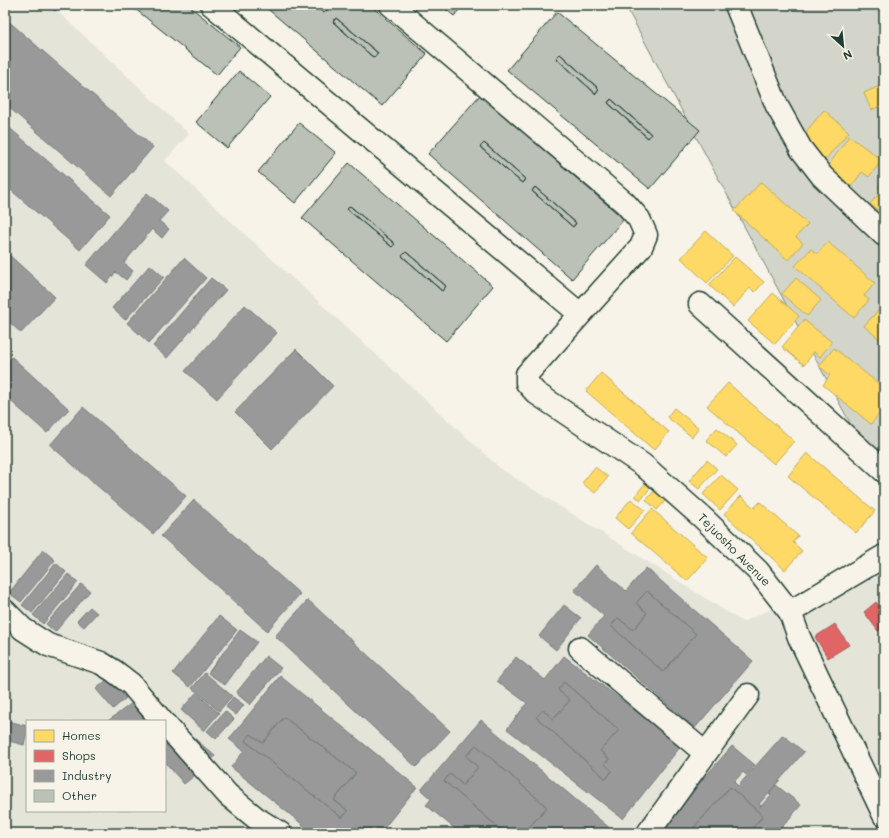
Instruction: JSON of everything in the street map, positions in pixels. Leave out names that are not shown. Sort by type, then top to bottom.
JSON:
[{"type":"street","points":[[212,5],[580,314]]},
{"type":"street","name":"Tejuosho Avenue","points":[[391,5],[624,203],[639,219],[646,235],[641,247],[527,374],[527,383],[536,392],[643,465],[704,519],[758,571],[790,612],[799,637],[884,815]]},
{"type":"street","points":[[736,5],[778,106],[801,148],[822,176],[884,235]]},
{"type":"street","points":[[700,304],[884,471]]},
{"type":"street","points":[[790,612],[884,556]]},
{"type":"street","points":[[5,611],[23,629],[48,645],[102,663],[114,671],[131,684],[161,720]]},
{"type":"street","points":[[580,648],[705,753]]},
{"type":"street","points":[[648,833],[748,695]]},
{"type":"street","points":[[166,725],[228,795],[256,818],[280,833]]},
{"type":"shaded area","points":[[5,5],[51,5],[189,134],[165,161],[501,469],[743,622],[884,556],[884,833],[5,833]]},
{"type":"shaded area","points":[[625,5],[884,5],[884,486]]},
{"type":"building: Homes","points":[[884,84],[884,105],[871,110],[864,93]]},
{"type":"building: Homes","points":[[824,110],[849,132],[823,162],[798,141]]},
{"type":"building: Homes","points":[[849,136],[882,160],[869,177],[862,172],[851,187],[826,169]]},
{"type":"building: Homes","points":[[884,180],[884,215],[870,204],[882,190],[878,187]]},
{"type":"building: Homes","points":[[761,182],[808,224],[796,237],[803,243],[788,260],[734,211]]},
{"type":"building: Homes","points":[[706,231],[733,256],[707,283],[681,258]]},
{"type":"building: Homes","points":[[828,242],[875,283],[864,296],[869,300],[854,318],[795,266],[811,249],[817,254]]},
{"type":"building: Homes","points":[[735,257],[764,282],[755,292],[750,288],[733,307],[709,285]]},
{"type":"building: Homes","points":[[796,278],[821,300],[807,316],[782,294]]},
{"type":"building: Homes","points":[[773,293],[799,316],[775,344],[748,321]]},
{"type":"building: Homes","points":[[884,304],[884,343],[864,326]]},
{"type":"building: Homes","points":[[804,320],[832,342],[820,357],[814,352],[804,365],[782,347]]},
{"type":"building: Homes","points":[[834,348],[884,388],[884,419],[879,414],[871,424],[823,385],[830,375],[819,366]]},
{"type":"building: Homes","points":[[601,373],[669,432],[654,450],[586,391]]},
{"type":"building: Homes","points":[[728,383],[794,441],[774,464],[707,406]]},
{"type":"building: Homes","points":[[674,408],[699,428],[692,437],[667,417]]},
{"type":"building: Homes","points":[[717,428],[737,445],[726,457],[706,440]]},
{"type":"building: Homes","points":[[807,453],[875,511],[856,533],[788,476]]},
{"type":"building: Homes","points":[[707,460],[717,469],[699,489],[689,481]]},
{"type":"building: Homes","points":[[595,467],[608,477],[595,493],[582,483]]},
{"type":"building: Homes","points":[[721,475],[738,490],[720,510],[703,494]]},
{"type":"building: Homes","points":[[647,481],[652,485],[641,500],[635,496]]},
{"type":"building: Homes","points":[[657,488],[668,498],[657,510],[646,500]]},
{"type":"building: Homes","points":[[741,496],[754,508],[760,502],[798,536],[793,542],[802,551],[785,570],[724,514]]},
{"type":"building: Homes","points":[[631,499],[645,510],[628,529],[615,518]]},
{"type":"building: Homes","points":[[652,509],[708,558],[687,581],[631,533]]},
{"type":"building: Shops","points":[[876,602],[884,613],[884,627],[878,631],[864,612]]},
{"type":"building: Shops","points":[[835,624],[849,645],[828,658],[815,637]]},
{"type":"building: Industry","points":[[47,5],[60,5],[55,11]]},
{"type":"building: Industry","points":[[6,19],[153,147],[111,196],[5,104]]},
{"type":"building: Industry","points":[[5,124],[110,215],[80,250],[5,185]]},
{"type":"building: Industry","points":[[147,193],[168,211],[159,221],[169,229],[162,238],[152,229],[124,263],[133,271],[126,280],[116,272],[107,283],[86,265]]},
{"type":"building: Industry","points":[[5,251],[55,297],[21,333],[5,318]]},
{"type":"building: Industry","points":[[184,258],[206,278],[149,343],[127,323]]},
{"type":"building: Industry","points":[[150,265],[164,277],[125,320],[112,308]]},
{"type":"building: Industry","points":[[211,278],[226,290],[167,358],[153,346]]},
{"type":"building: Industry","points":[[245,305],[277,333],[217,399],[185,371]]},
{"type":"building: Industry","points":[[296,349],[333,386],[272,449],[235,412]]},
{"type":"building: Industry","points":[[12,357],[69,409],[47,433],[5,396],[5,365]]},
{"type":"building: Industry","points":[[83,407],[186,496],[153,534],[50,445]]},
{"type":"building: Industry","points":[[194,500],[300,594],[267,631],[161,536]]},
{"type":"building: Industry","points":[[43,550],[55,560],[21,602],[9,593]]},
{"type":"building: Industry","points":[[56,563],[66,572],[32,613],[22,605]]},
{"type":"building: Industry","points":[[596,565],[626,591],[646,568],[753,661],[695,728],[588,635],[604,616],[574,590]],"holes":[[[647,591],[696,634],[663,672],[611,626],[618,618],[633,630],[647,613],[636,603]]]},
{"type":"building: Industry","points":[[68,574],[78,582],[43,624],[33,615]]},
{"type":"building: Industry","points":[[81,584],[90,591],[55,632],[46,624]]},
{"type":"building: Industry","points":[[647,591],[696,634],[663,672],[611,626],[618,618],[633,630],[647,613],[636,603]]},
{"type":"building: Industry","points":[[308,600],[450,731],[416,767],[275,636]]},
{"type":"building: Industry","points":[[564,605],[581,618],[556,650],[539,636]]},
{"type":"building: Industry","points":[[90,607],[97,613],[84,627],[77,621]]},
{"type":"building: Industry","points":[[219,616],[237,630],[190,687],[173,673]]},
{"type":"building: Industry","points":[[240,630],[257,642],[225,685],[208,673]]},
{"type":"building: Industry","points":[[266,656],[281,668],[250,705],[236,693]]},
{"type":"building: Industry","points":[[564,656],[681,746],[623,819],[507,729],[527,703],[497,681],[516,657],[545,680]],"holes":[[[564,682],[619,730],[600,751],[609,759],[605,764],[612,771],[606,779],[536,717],[543,710],[553,719],[570,700],[558,690]]]},
{"type":"building: Industry","points":[[205,673],[232,696],[219,711],[192,688]]},
{"type":"building: Industry","points":[[280,676],[417,787],[380,833],[313,833],[231,767],[244,751],[229,739]],"holes":[[[284,717],[356,773],[334,800],[348,811],[342,818],[245,741],[251,734],[263,743]]]},
{"type":"building: Industry","points":[[109,678],[126,698],[113,709],[96,689]]},
{"type":"building: Industry","points":[[564,682],[619,730],[600,751],[609,759],[605,764],[612,771],[606,779],[536,717],[543,710],[553,719],[570,700],[558,690]]},
{"type":"building: Industry","points":[[196,693],[219,713],[204,731],[181,710]]},
{"type":"building: Industry","points":[[233,697],[244,705],[236,715],[226,707]]},
{"type":"building: Industry","points":[[132,703],[145,720],[109,720]]},
{"type":"building: Industry","points":[[225,711],[234,719],[216,739],[207,731]]},
{"type":"building: Industry","points":[[284,717],[356,773],[334,800],[348,811],[342,818],[245,741],[251,734],[263,743]]},
{"type":"building: Industry","points":[[5,720],[26,726],[24,745],[5,740]]},
{"type":"building: Industry","points":[[481,720],[612,830],[609,833],[524,833],[547,807],[476,745],[466,756],[478,767],[463,785],[450,774],[444,781],[505,833],[460,833],[426,805],[431,799],[421,790]]},
{"type":"building: Industry","points":[[783,735],[804,752],[759,804],[761,806],[771,795],[769,793],[776,785],[801,805],[777,833],[748,833],[763,816],[730,787],[689,833],[656,833],[732,746],[755,765],[746,775],[743,772],[734,782],[738,786]]},
{"type":"building: Industry","points":[[193,737],[215,756],[210,762],[188,742]]},
{"type":"building: Industry","points":[[166,738],[198,773],[184,784],[166,763]]},
{"type":"building: Industry","points":[[476,745],[547,807],[524,833],[505,833],[444,781],[450,774],[463,785],[478,767],[466,756]]},
{"type":"building: Industry","points":[[730,787],[763,816],[748,833],[689,833]]},
{"type":"building: Other","points":[[136,5],[188,5],[240,47],[217,75],[134,8]]},
{"type":"building: Other","points":[[263,5],[314,5],[324,13],[328,9],[322,5],[370,5],[427,54],[382,106]],"holes":[[[336,18],[378,53],[374,58],[333,22]]]},
{"type":"building: Other","points":[[314,5],[322,5],[328,9],[324,13]]},
{"type":"building: Other","points":[[441,5],[463,5],[454,16]]},
{"type":"building: Other","points":[[557,12],[700,130],[650,189],[507,70]],"holes":[[[560,54],[599,89],[596,94],[556,58]],[[611,99],[651,134],[648,138],[608,103]]]},
{"type":"building: Other","points":[[336,18],[378,53],[374,58],[333,22]]},
{"type":"building: Other","points":[[560,54],[599,89],[596,94],[556,58]]},
{"type":"building: Other","points":[[239,71],[270,97],[227,148],[196,122]]},
{"type":"building: Other","points":[[480,95],[624,219],[572,279],[428,154]],"holes":[[[484,143],[525,179],[522,183],[480,147]],[[535,187],[576,223],[573,227],[532,191]]]},
{"type":"building: Other","points":[[611,99],[651,134],[648,138],[608,103]]},
{"type":"building: Other","points":[[299,123],[336,153],[295,203],[258,172]]},
{"type":"building: Other","points":[[484,143],[525,179],[522,183],[480,147]]},
{"type":"building: Other","points":[[349,163],[493,286],[446,341],[302,218]],"holes":[[[350,206],[395,244],[392,247],[347,209]],[[406,252],[446,286],[442,291],[402,256]]]},
{"type":"building: Other","points":[[535,187],[576,223],[573,227],[532,191]]},
{"type":"building: Other","points":[[350,206],[395,244],[392,247],[347,209]]},
{"type":"building: Other","points":[[406,252],[446,286],[442,291],[402,256]]}]
